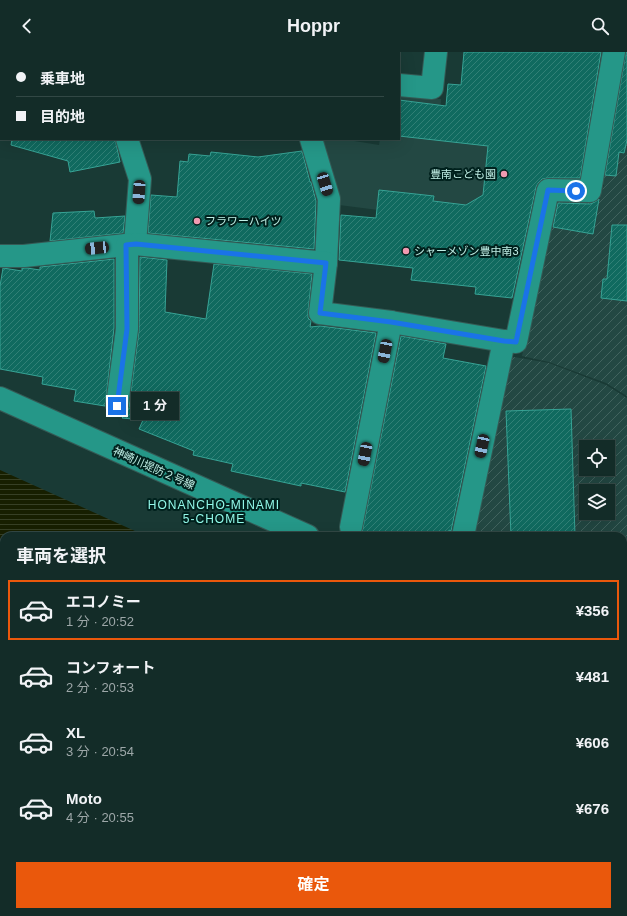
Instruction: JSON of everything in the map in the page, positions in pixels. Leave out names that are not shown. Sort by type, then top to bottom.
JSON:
[{"type":"street","points":[[400,85],[432,88],[436,52]]},
{"type":"street","points":[[311,140],[329,199],[326,263],[320,313],[391,322],[516,342],[548,190],[590,191],[614,52]]},
{"type":"street","points":[[117,406],[127,329],[131,244],[140,178],[127,140]]},
{"type":"street","points":[[0,256],[24,256],[131,244],[326,263]]},
{"type":"street","points":[[351,527],[391,322]]},
{"type":"street","points":[[464,532],[504,341]]},
{"type":"street","name":"神崎川堤防２号線","points":[[0,398],[299,532]]},
{"type":"shaded area","points":[[621,52],[627,52],[627,396],[606,383],[549,362],[522,356],[552,207],[562,197],[599,200],[604,185],[596,180]]},
{"type":"shaded area","points":[[400,95],[441,99],[440,120],[542,131],[528,229],[339,205],[321,140],[348,140],[379,145],[380,140],[400,140]]},
{"type":"shaded area","points":[[508,356],[549,363],[606,385],[627,398],[627,532],[473,532]]},
{"type":"shaded area","points":[[0,470],[137,532],[0,532]]},
{"type":"building","points":[[464,52],[601,52],[580,178],[548,178],[542,179],[538,183],[512,298],[475,294],[476,287],[411,280],[413,268],[339,260],[341,215],[376,218],[379,190],[434,196],[433,201],[466,205],[483,195],[488,146],[400,136],[400,100],[446,106],[448,84],[461,85]]},
{"type":"building","points":[[626,52],[627,140],[624,153],[619,152],[616,176],[605,175]]},
{"type":"building","points":[[12,140],[115,140],[120,162],[70,172],[68,161],[11,145]]},
{"type":"building","points":[[302,151],[316,201],[314,249],[148,233],[151,195],[177,197],[180,161],[188,162],[189,154],[210,156],[211,152],[258,157]]},
{"type":"building","points":[[599,199],[593,234],[553,227],[558,203],[590,204]]},
{"type":"building","points":[[94,211],[95,218],[125,216],[123,233],[50,241],[53,213]]},
{"type":"building","points":[[612,225],[627,225],[627,301],[601,298],[603,279],[607,279]]},
{"type":"building","points":[[140,257],[167,260],[165,312],[206,319],[214,264],[312,274],[308,312],[308,318],[311,321],[310,327],[320,326],[376,333],[345,492],[301,483],[301,486],[231,471],[233,464],[193,455],[194,451],[139,429],[143,420],[122,418],[129,407],[139,331]]},
{"type":"building","points":[[114,259],[114,328],[105,406],[74,401],[76,390],[42,384],[43,377],[0,369],[0,286],[3,268],[22,271],[22,268],[40,270],[40,267]]},
{"type":"building","points":[[401,336],[446,344],[443,358],[486,366],[451,531],[362,532]]},
{"type":"building","points":[[571,409],[575,532],[511,532],[506,411]]},
{"type":"place","name":"豊南こども園","points":[[504,174]]},
{"type":"place","name":"フラワーハイツ","points":[[197,221]]},
{"type":"place","name":"シャーメゾン豊中南3","points":[[406,251]]},
{"type":"district","name":"HONANCHO-MINAMI 5-CHOME","points":[[214,512]]},
{"type":"route","points":[[117,406],[127,329],[126,245],[136,244],[326,263],[320,313],[391,322],[516,342],[548,190],[576,191]]}]
